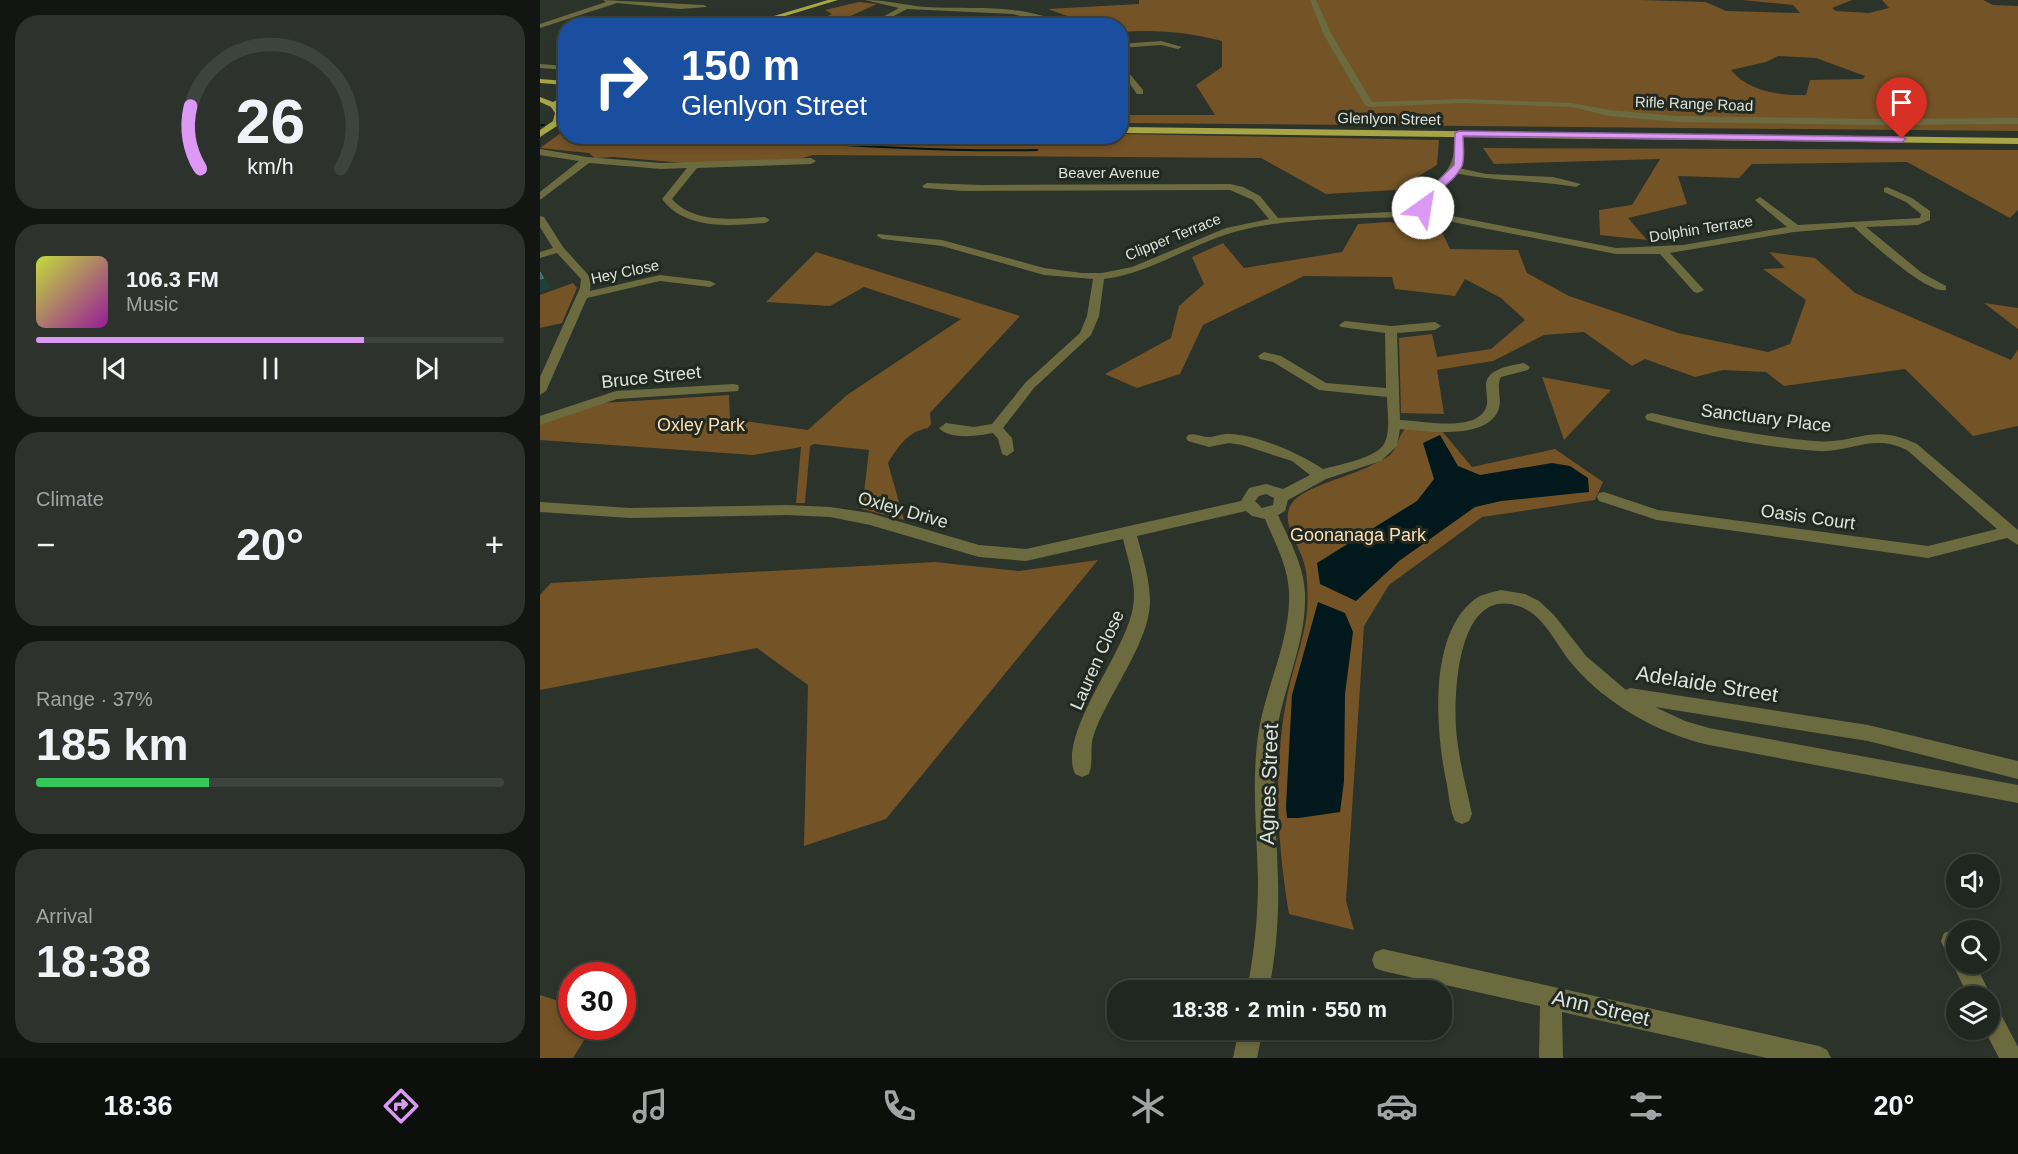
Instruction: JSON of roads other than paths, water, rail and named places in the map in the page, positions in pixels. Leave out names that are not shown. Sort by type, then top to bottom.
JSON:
[{"type":"main road","points":[[773,18],[838,1]]},
{"type":"main road","points":[[786,18],[838,1]]},
{"type":"main road","points":[[540,81],[558,82]]},
{"type":"main road","points":[[540,99],[558,111]]},
{"type":"main road","points":[[540,134],[557,122],[558,119]]},
{"type":"main road","name":"Glenlyon Street","points":[[1128,130],[2018,141]]},
{"type":"main road","points":[[540,142],[558,132]]},
{"type":"street","points":[[606,0],[704,7]]},
{"type":"street","points":[[564,18],[618,0]]},
{"type":"street","points":[[868,0],[905,7],[1010,10],[1043,18]]},
{"type":"street","name":"Rifle Range Road","points":[[1313,0],[1328,35],[1369,105],[1497,102],[1572,105],[1610,113],[1677,119],[1868,122],[2018,121]]},
{"type":"street","points":[[884,18],[905,7]]},
{"type":"street","points":[[540,26],[558,20]]},
{"type":"street","points":[[540,26],[555,29]]},
{"type":"street","points":[[1128,45],[1161,43],[1178,47]]},
{"type":"street","points":[[540,66],[558,68]]},
{"type":"street","points":[[1128,75],[1140,92]]},
{"type":"street","points":[[1432,215],[1415,218],[1409,210],[1419,208],[1425,197],[1455,170],[1458,165],[1459,133]]},
{"type":"street","points":[[540,152],[587,160],[661,166],[811,161]]},
{"type":"street","points":[[540,197],[587,160]]},
{"type":"street","points":[[693,166],[667,199],[675,209],[687,216],[744,222],[765,220]]},
{"type":"street","points":[[1455,170],[1486,177],[1554,180],[1576,184]]},
{"type":"street","name":"Beaver Avenue","points":[[927,186],[997,190],[1070,186],[1225,187],[1252,194],[1271,212],[1275,222]]},
{"type":"street","name":"Dolphin Terrace","points":[[1419,208],[1430,211],[1432,215],[1616,250],[1664,252],[1796,229],[1925,220],[1926,213],[1910,200],[1887,190]]},
{"type":"street","points":[[1760,200],[1796,229]]},
{"type":"street","name":"Clipper Terrace","points":[[882,236],[941,242],[1055,274],[1099,276],[1127,272],[1152,264],[1227,231],[1275,222],[1415,218]]},
{"type":"street","points":[[540,219],[559,249],[586,278],[582,296],[546,366],[540,392]]},
{"type":"street","points":[[1858,226],[1918,275],[1942,288]]},
{"type":"street","points":[[540,255],[559,249]]},
{"type":"street","points":[[1664,252],[1698,290]]},
{"type":"street","points":[[946,428],[974,432],[996,428],[1030,385],[1085,335],[1093,316],[1099,276]]},
{"type":"street","name":"Hey Close","points":[[582,296],[660,278],[710,284]]},
{"type":"street","points":[[1345,325],[1391,330],[1435,326]]},
{"type":"street","points":[[1276,505],[1273,490],[1260,489],[1250,496],[1249,505],[1257,512],[1276,505],[1321,475],[1366,462],[1384,453],[1393,439],[1395,424],[1391,330]]},
{"type":"street","points":[[1264,356],[1277,359],[1323,387],[1392,393]]},
{"type":"street","points":[[1395,424],[1456,427],[1475,424],[1487,417],[1493,408],[1493,376],[1505,368],[1524,367]]},
{"type":"street","name":"Bruce Street","points":[[540,421],[616,394],[733,388]]},
{"type":"street","name":"Sanctuary Place","points":[[1652,417],[1717,434],[1816,446],[1830,447],[1875,436],[1896,438],[1912,447],[2013,536]]},
{"type":"street","points":[[996,428],[1005,438],[1007,451]]},
{"type":"street","points":[[1193,438],[1209,442],[1237,439],[1297,458],[1321,475]]},
{"type":"street","name":"Oasis Court","points":[[1604,497],[1657,516],[1928,552],[2013,536]]},
{"type":"street","name":"Oxley Drive","points":[[542,509],[630,513],[787,510],[830,512],[870,519],[979,551],[1026,555],[1249,505]]},
{"type":"street","name":"Agnes Street","points":[[1260,980],[1265,958],[1268,882],[1264,816],[1268,725],[1294,627],[1298,603],[1294,571],[1276,505]]},
{"type":"street","name":"Lauren Close","points":[[1082,768],[1084,735],[1134,634],[1140,617],[1143,594],[1129,532]]},
{"type":"street","points":[[1462,814],[1447,731],[1446,690],[1448,671],[1458,637],[1472,609],[1479,603],[1489,598],[1512,597],[1534,606],[1593,674],[1618,693]]},
{"type":"street","name":"Adelaide Street","points":[[1618,693],[1868,733],[2018,770]]},
{"type":"street","name":"Adelaide Street","points":[[1618,693],[1659,717],[1698,734],[2018,794]]},
{"type":"street","name":"Ann Street","points":[[1383,960],[1820,1058]]},
{"type":"street","points":[[1551,997],[1551,1058]]},
{"type":"street","points":[[2000,1036],[2011,1058]]},
{"type":"street","points":[[1245,1058],[1249,1040]]},
{"type":"water","points":[[1440,435],[1458,466],[1480,475],[1552,463],[1570,466],[1588,478],[1589,492],[1501,501],[1475,507],[1399,561],[1356,601],[1320,584],[1317,563],[1417,501],[1434,479],[1423,443]]},
{"type":"water","points":[[1318,602],[1345,613],[1353,632],[1345,694],[1344,781],[1340,812],[1287,818],[1292,695]]},
{"type":"waterway","points":[[833,144],[959,150],[1037,150]]},
{"type":"park label","name":"Oxley Park","points":[[701,425]]},
{"type":"park label","name":"Goonanaga Park","points":[[1358,535]]}]
